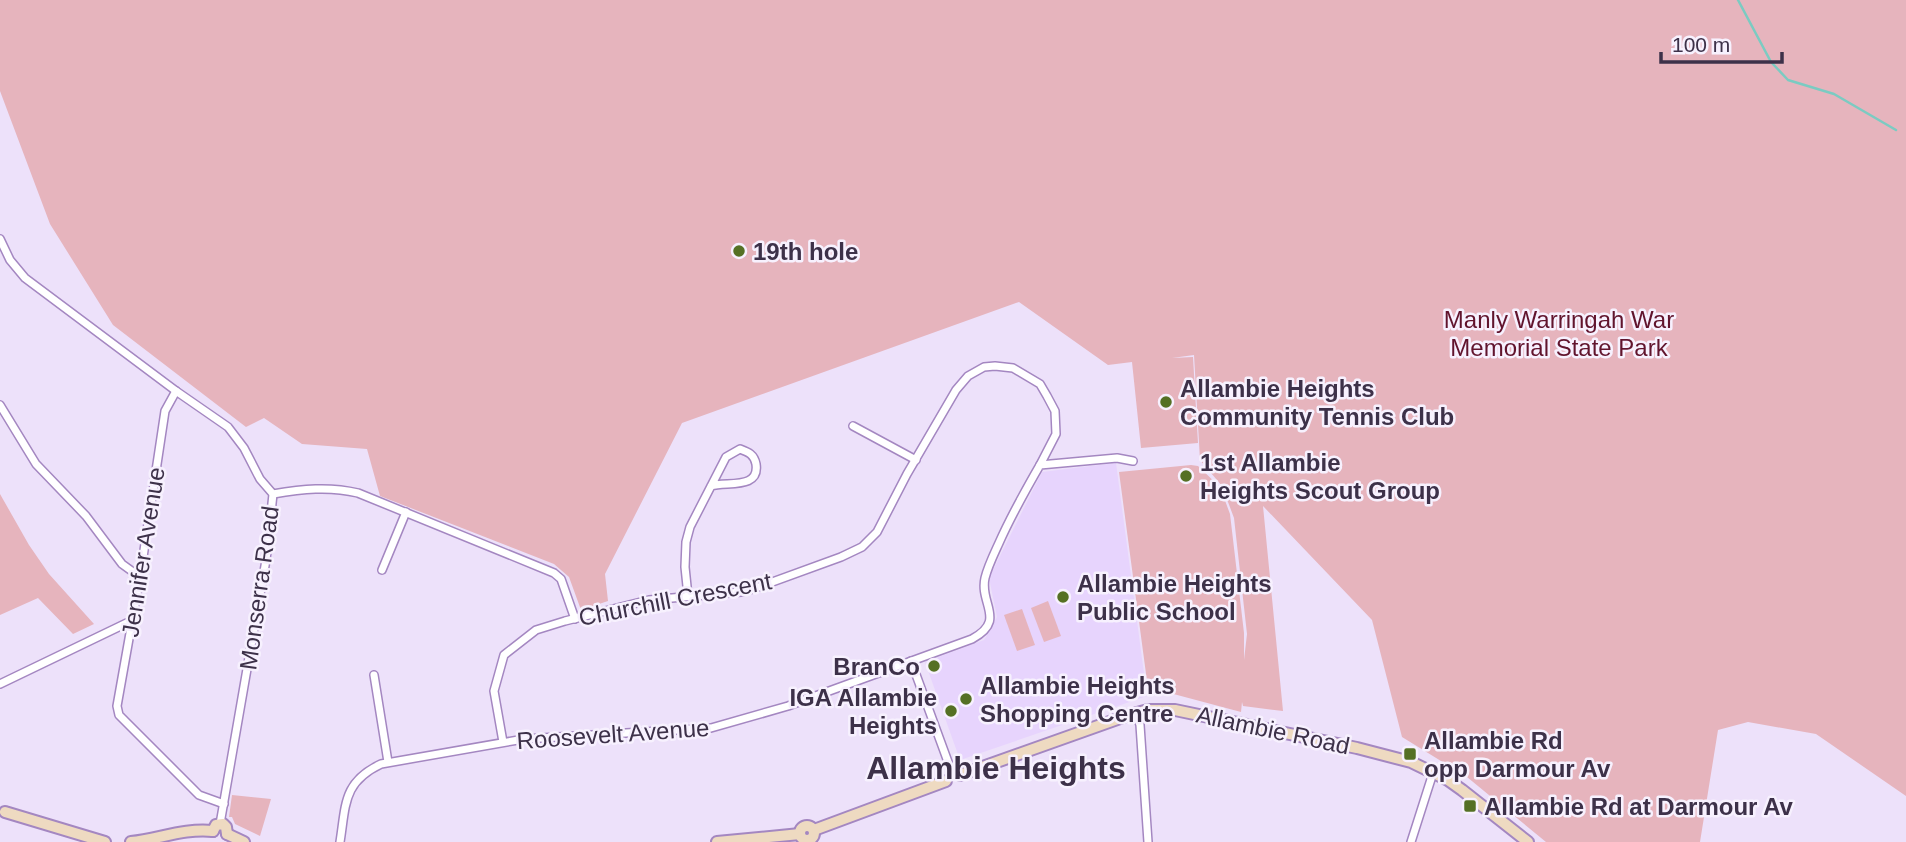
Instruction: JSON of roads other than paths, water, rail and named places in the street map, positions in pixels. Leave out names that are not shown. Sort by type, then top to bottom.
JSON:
[{"type":"main road","name":"Allambie Road","points":[[717,842],[809,837],[952,775],[1136,713],[1171,709],[1411,762],[1462,790],[1528,842]]},
{"type":"main road","points":[[2,811],[105,842]]},
{"type":"main road","points":[[131,842],[175,832],[226,827],[227,834],[244,842]]},
{"type":"street","name":"Monserra Road","points":[[0,239],[10,260],[25,278],[228,427],[244,448],[260,479],[273,494],[266,560],[224,804],[216,827]]},
{"type":"street","name":"Churchill Crescent","points":[[503,742],[494,691],[504,655],[536,630],[649,600],[753,589],[862,547],[877,532],[956,390],[968,376],[984,367],[1013,368],[1040,384],[1055,411],[1056,434],[1040,465]]},
{"type":"street","name":"Jennifer Avenue","points":[[176,391],[165,411],[117,706],[119,715],[199,795],[224,804]]},
{"type":"street","points":[[0,405],[36,464],[86,516],[122,564],[140,577]]},
{"type":"street","points":[[853,426],[916,460]]},
{"type":"street","points":[[688,596],[685,568],[690,527],[711,486],[726,457],[740,449],[750,453],[756,468],[747,482],[711,486]]},
{"type":"street","points":[[1040,465],[1117,458],[1133,461]]},
{"type":"street","name":"Roosevelt Avenue","points":[[340,842],[347,800],[352,787],[364,773],[388,762],[503,742],[712,728],[788,706],[985,632],[990,621],[989,603],[984,592],[988,567],[1040,465]]},
{"type":"street","points":[[273,494],[298,490],[342,490],[358,494],[554,573],[561,579],[575,619]]},
{"type":"street","points":[[382,569],[406,512]]},
{"type":"street","points":[[0,684],[133,620]]},
{"type":"street","points":[[911,661],[952,775]]},
{"type":"street","points":[[374,675],[388,762]]},
{"type":"street","points":[[1136,713],[1140,725],[1148,842]]},
{"type":"street","points":[[1411,842],[1433,773]]},
{"type":"waterway","points":[[1738,0],[1771,62],[1788,80],[1834,94],[1896,130]]},
{"type":"place","name":"19th hole","points":[[739,251]]},
{"type":"place","name":"Allambie Heights Community Tennis Club","points":[[1166,402]]},
{"type":"place","name":"1st Allambie Heights Scout Group","points":[[1186,476]]},
{"type":"place","name":"Allambie Heights Public School","points":[[1063,597]]},
{"type":"place","name":"BranCo","points":[[934,666]]},
{"type":"place","name":"Allambie Heights Shopping Centre","points":[[966,699]]},
{"type":"place","name":"IGA Allambie Heights","points":[[951,711]]},
{"type":"place","name":"Allambie Rd opp Darmour Av","points":[[1410,754]]},
{"type":"place","name":"Allambie Rd at Darmour Av","points":[[1470,806]]},
{"type":"district","name":"Allambie Heights","points":[[996,768]]},
{"type":"park label","name":"Manly Warringah War Memorial State Park","points":[[1559,333]]}]
